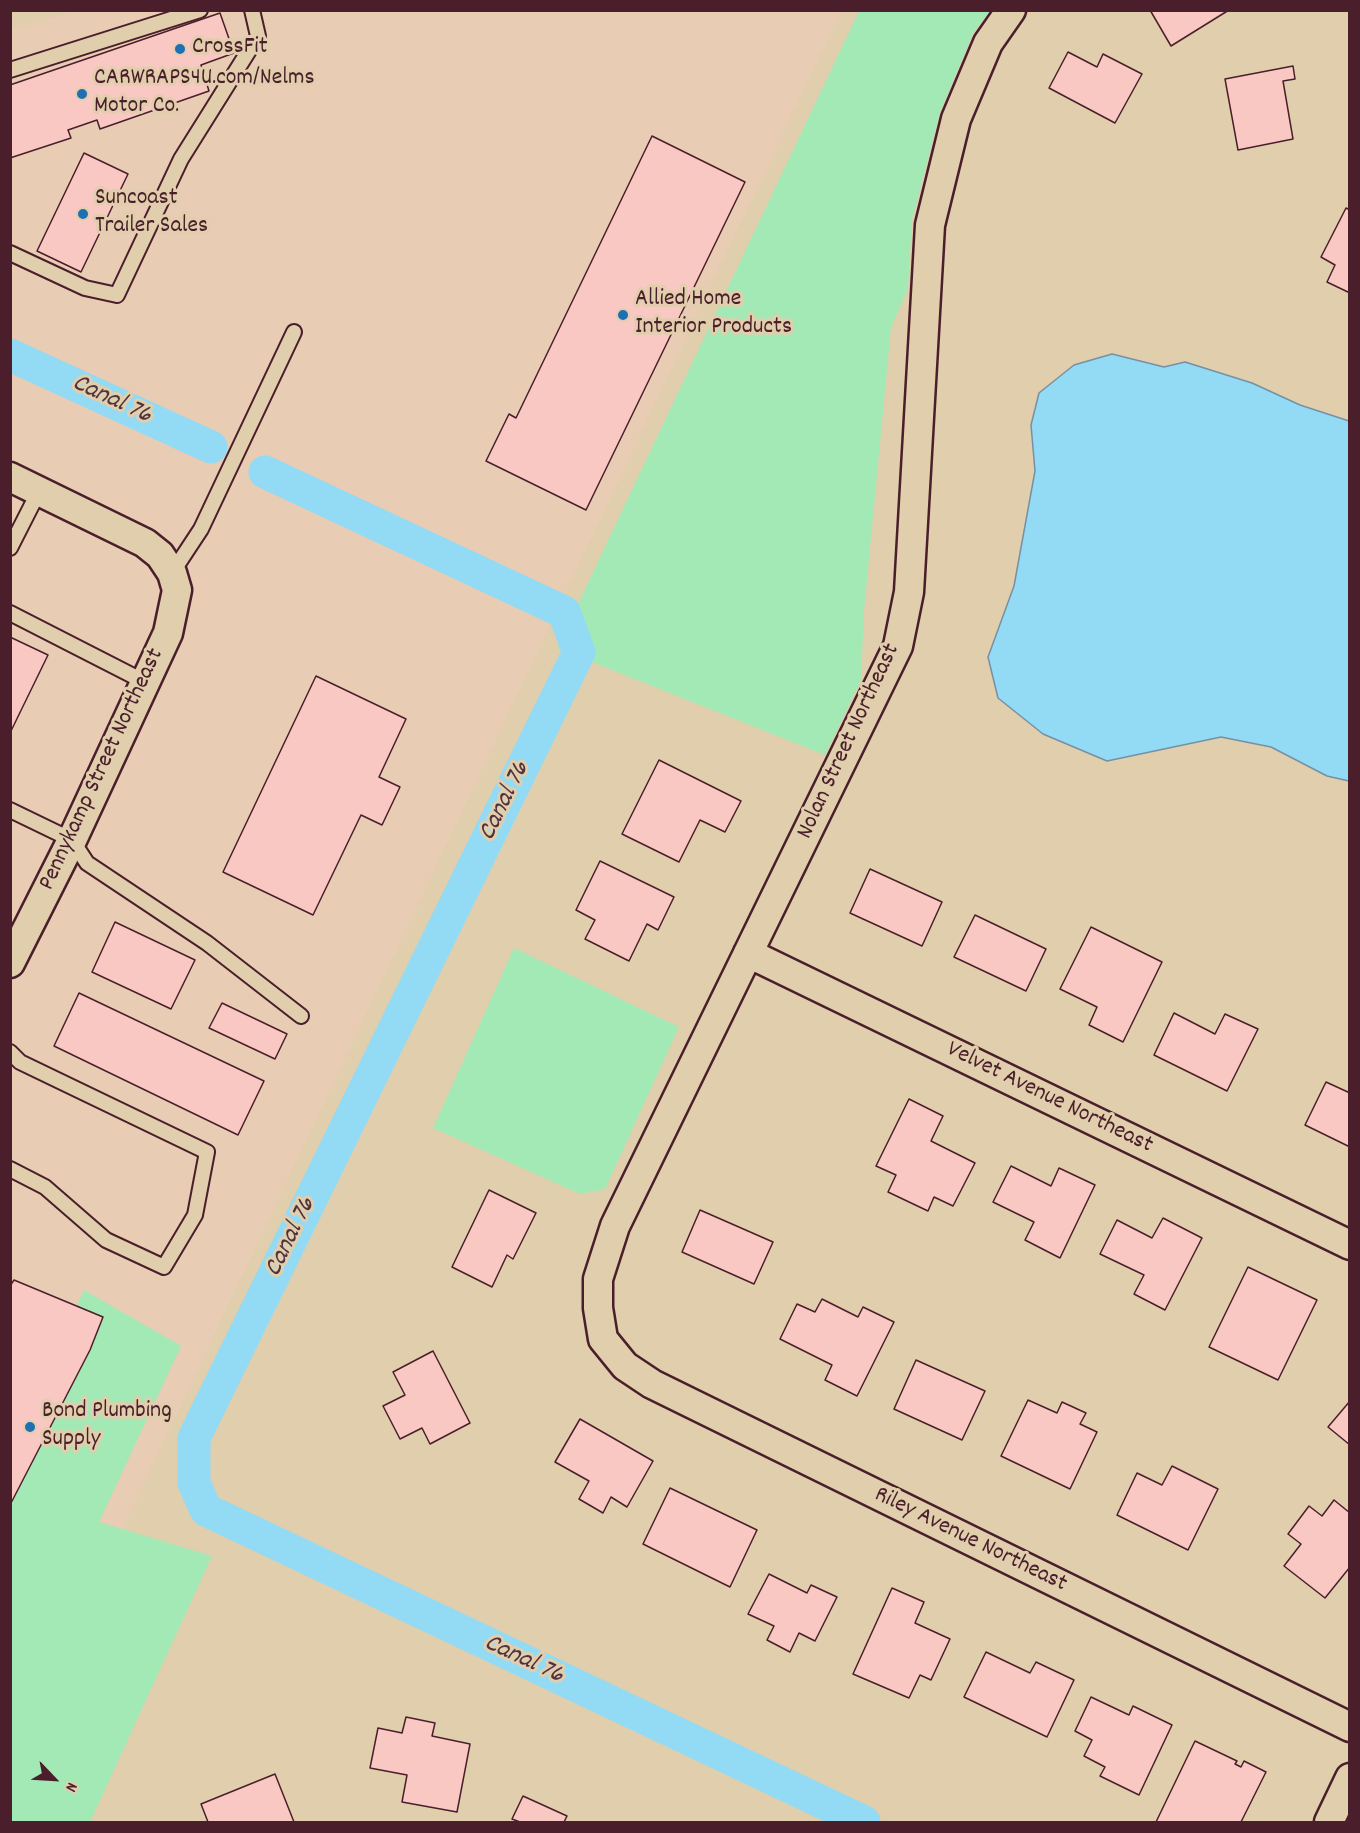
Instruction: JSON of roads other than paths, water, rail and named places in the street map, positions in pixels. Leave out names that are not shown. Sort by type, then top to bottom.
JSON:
[{"type":"street","name":"Nolan Street Northeast","points":[[603,1339],[598,1308],[598,1279],[615,1226],[898,646],[909,592],[930,225],[956,120],[988,43],[1011,10]]},
{"type":"street","points":[[10,477],[145,543],[160,555],[172,573]]},
{"type":"street","name":"Pennykamp Street Northeast","points":[[10,963],[72,840],[168,633],[177,590],[172,573]]},
{"type":"street","name":"Velvet Avenue Northeast","points":[[748,954],[1350,1245]]},
{"type":"street","name":"Riley Avenue Northeast","points":[[603,1339],[625,1366],[652,1384],[1350,1727]]},
{"type":"street","points":[[1329,1822],[1350,1778]]},
{"type":"lane","points":[[10,70],[200,10]]},
{"type":"lane","points":[[10,253],[85,288],[117,295],[182,159],[258,36],[252,10]]},
{"type":"lane","points":[[172,573],[201,529],[294,332]]},
{"type":"lane","points":[[10,548],[39,491]]},
{"type":"lane","points":[[10,613],[145,682]]},
{"type":"lane","points":[[10,810],[72,840],[87,863],[207,943],[301,1016]]},
{"type":"lane","points":[[10,1052],[20,1062],[207,1152],[195,1215],[164,1267],[106,1240],[45,1186],[10,1169]]},
{"type":"water","points":[[1112,354],[1164,367],[1185,362],[1252,383],[1300,405],[1349,421],[1349,781],[1327,776],[1271,747],[1221,737],[1107,761],[1043,734],[998,698],[988,657],[1014,586],[1035,471],[1031,425],[1039,393],[1074,365]]},
{"type":"waterway","name":"Canal 76","points":[[10,355],[211,447]]},
{"type":"waterway","name":"Canal 76","points":[[265,472],[564,612],[579,652],[194,1438],[194,1483],[206,1510],[864,1822]]},
{"type":"place","name":"CrossFit","points":[[180,49]]},
{"type":"place","name":"CARWRAPS4U.com/Nelms Motor Co.","points":[[82,94]]},
{"type":"place","name":"Suncoast Trailer Sales","points":[[83,214]]},
{"type":"place","name":"Allied Home Interior Products","points":[[623,315]]},
{"type":"place","name":"Bond Plumbing Supply","points":[[30,1427]]}]
